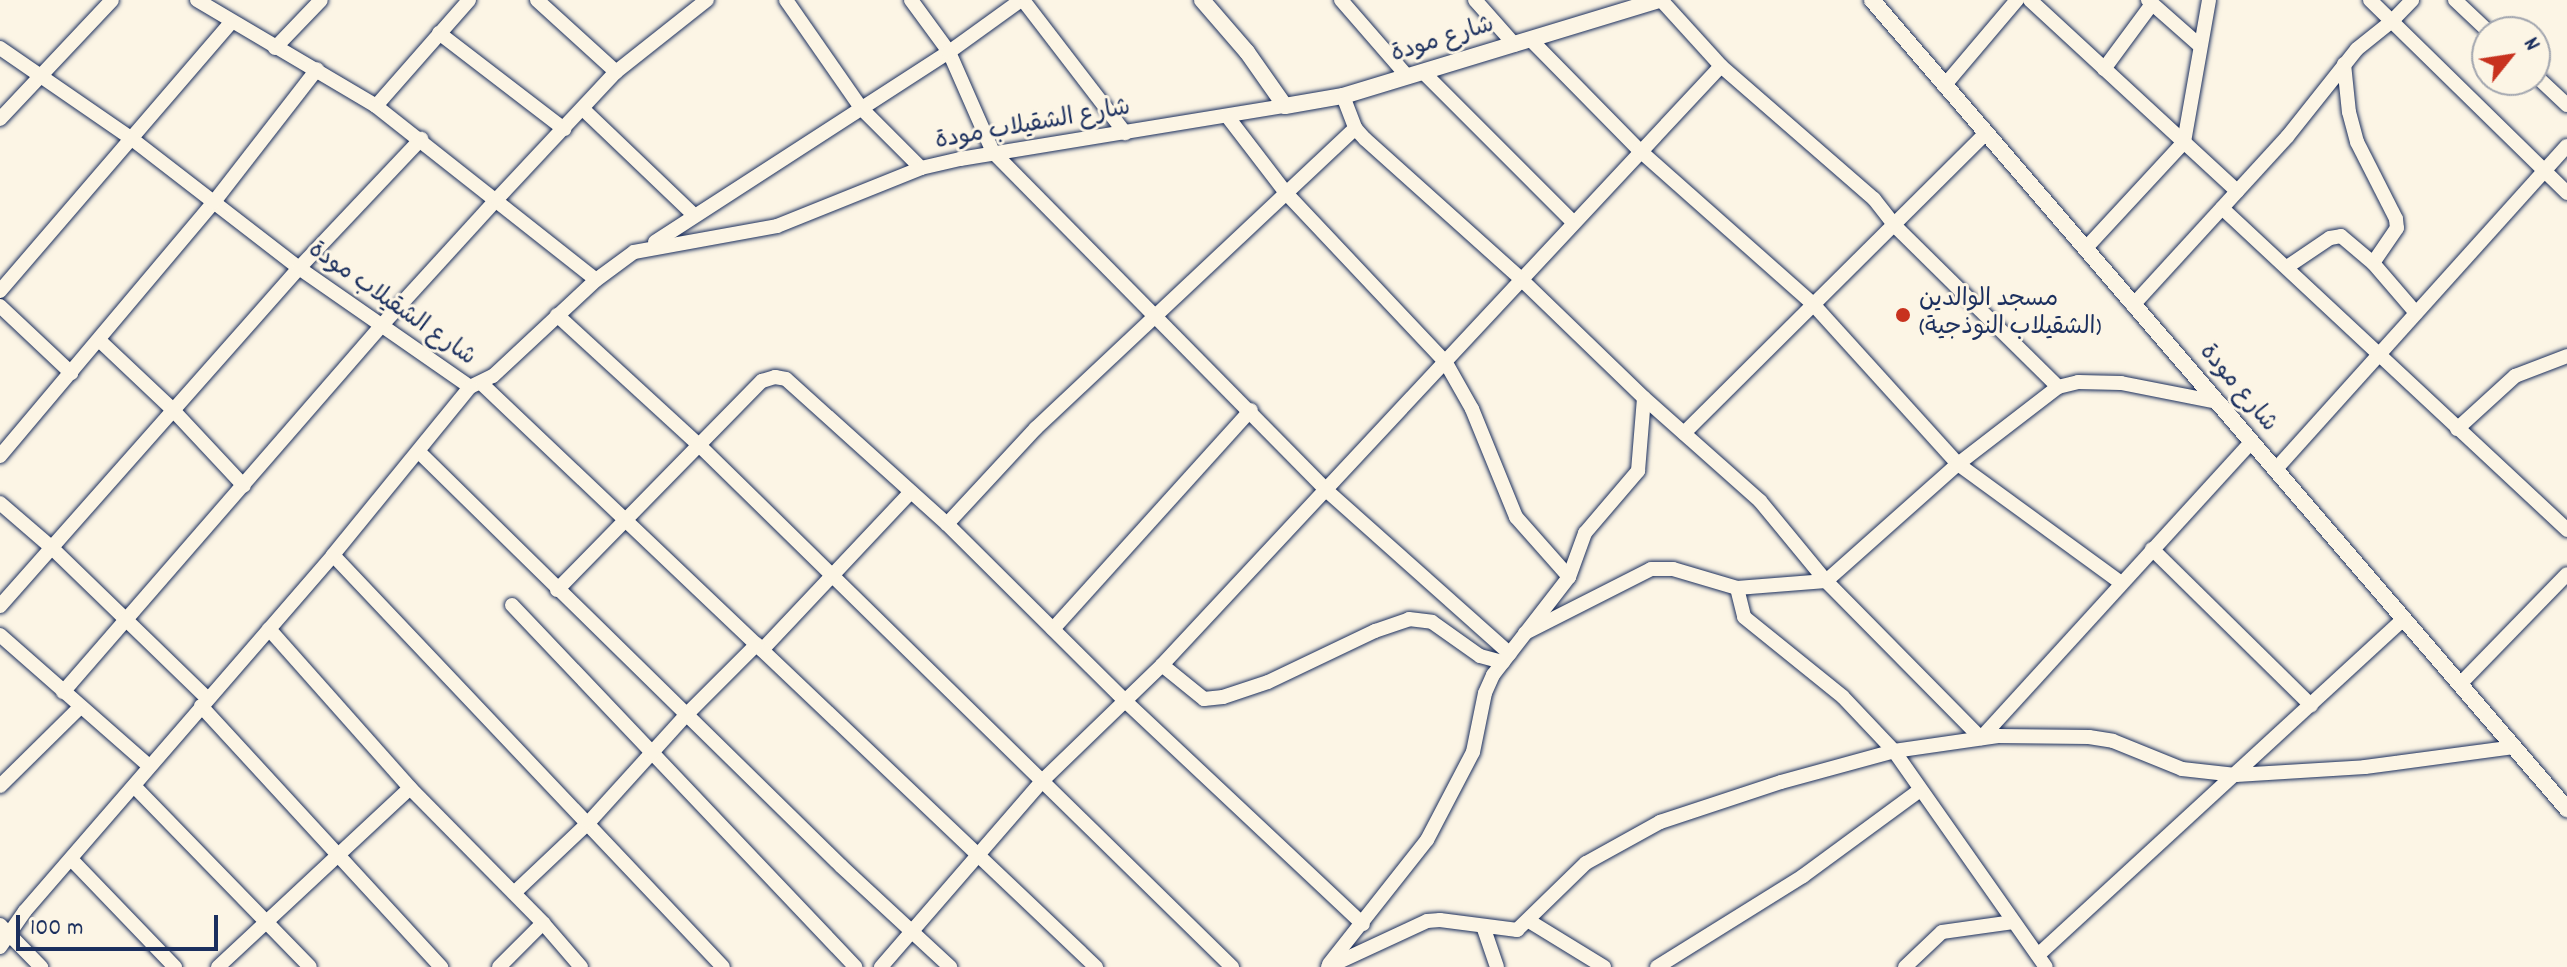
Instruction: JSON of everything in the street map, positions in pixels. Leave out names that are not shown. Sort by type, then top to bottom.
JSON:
[{"type":"street","points":[[0,119],[112,0]]},
{"type":"street","points":[[197,0],[376,106],[596,280]]},
{"type":"street","points":[[275,48],[321,0]]},
{"type":"street","points":[[376,106],[469,0]]},
{"type":"street","points":[[537,0],[616,72]]},
{"type":"street","points":[[63,692],[381,326],[497,199],[584,110],[616,72],[707,0]]},
{"type":"street","points":[[786,0],[861,108],[921,168]]},
{"type":"street","points":[[911,0],[949,52],[993,152],[1251,410],[1326,490],[1506,658]]},
{"type":"street","points":[[645,249],[949,52],[1022,0],[1125,133]]},
{"type":"street","points":[[1202,0],[1247,52],[1285,106]]},
{"type":"street","points":[[1341,0],[1573,222]]},
{"type":"street","points":[[1475,0],[1812,303],[1958,464],[2121,583]]},
{"type":"street","points":[[1660,0],[1721,66],[1874,199],[1895,226],[2058,387]]},
{"type":"street","name":"شارع مودة","points":[[1285,106],[1343,96],[1523,43],[1616,6],[1660,0]]},
{"type":"street","name":"شارع مودة","points":[[1872,0],[2567,808]]},
{"type":"street","points":[[1944,86],[2017,0]]},
{"type":"street","points":[[2030,0],[2237,191]]},
{"type":"street","points":[[2085,249],[2184,142],[2209,0]]},
{"type":"street","points":[[2370,0],[2567,193]]},
{"type":"street","points":[[2133,305],[2287,137],[2367,38],[2392,21],[2412,0]]},
{"type":"street","points":[[2455,0],[2472,16]]},
{"type":"street","points":[[2104,69],[2150,2],[2199,45]]},
{"type":"street","points":[[0,291],[231,22]]},
{"type":"street","points":[[439,33],[564,129]]},
{"type":"street","name":"شارع الشقيلاب مودة","points":[[0,48],[44,75],[132,139],[299,268],[381,326],[476,385],[596,280],[634,252],[777,226],[921,168],[993,152],[1285,106]]},
{"type":"street","points":[[2344,64],[2349,112],[2357,142],[2396,219],[2397,228],[2373,263]]},
{"type":"street","points":[[881,967],[913,934],[1041,782],[1123,699],[1162,665],[1523,281],[1639,150],[1721,66]]},
{"type":"street","points":[[0,456],[214,202],[317,69]]},
{"type":"street","points":[[2551,90],[2567,105]]},
{"type":"street","points":[[1343,96],[1355,128],[1523,281],[1644,398],[1760,501],[1826,581],[1981,738]]},
{"type":"street","points":[[584,110],[694,215]]},
{"type":"street","points":[[1227,116],[1286,193],[1446,363],[1472,409],[1516,517],[1569,577]]},
{"type":"street","points":[[947,524],[1036,428],[1355,128]]},
{"type":"street","points":[[1684,433],[1985,134]]},
{"type":"street","points":[[0,606],[299,268],[421,139]]},
{"type":"street","points":[[2275,470],[2567,146]]},
{"type":"street","points":[[2222,208],[2377,356],[2567,530]]},
{"type":"street","points":[[2287,267],[2337,235],[2346,238],[2373,263],[2416,313]]},
{"type":"street","points":[[0,306],[71,373]]},
{"type":"street","points":[[557,315],[700,446],[1232,967]]},
{"type":"street","points":[[99,340],[172,409],[244,486]]},
{"type":"street","points":[[2457,429],[2515,376],[2567,356]]},
{"type":"street","points":[[557,590],[762,381],[775,377],[786,379],[947,524],[1123,699],[1363,924]]},
{"type":"street","points":[[1525,633],[1651,569],[1673,569],[1737,588],[1826,581],[1958,464],[2058,387],[2078,382],[2121,383],[2218,402]]},
{"type":"street","points":[[0,947],[5,929],[71,859],[476,385],[624,520],[1096,967]]},
{"type":"street","points":[[1327,967],[1427,840],[1452,787],[1467,767],[1485,693],[1506,658],[1569,577],[1585,533],[1638,471],[1644,398]]},
{"type":"street","points":[[1053,629],[1251,410]]},
{"type":"street","points":[[1981,738],[2251,442]]},
{"type":"street","points":[[419,452],[557,590],[950,967]]},
{"type":"street","points":[[514,893],[589,822],[686,715],[833,575],[911,492]]},
{"type":"street","points":[[0,503],[51,547],[204,702],[441,967]]},
{"type":"street","points":[[2152,549],[2311,705]]},
{"type":"street","points":[[333,555],[723,967]]},
{"type":"street","points":[[2460,684],[2567,574]]},
{"type":"street","points":[[1737,588],[1744,617],[1843,697],[1894,751],[2042,961],[2403,619]]},
{"type":"street","points":[[512,605],[856,967]]},
{"type":"street","points":[[1162,665],[1204,699],[1223,697],[1268,682],[1375,631],[1409,619],[1432,622],[1480,656],[1506,658]]},
{"type":"street","points":[[269,629],[410,788],[543,923],[581,967]]},
{"type":"street","points":[[0,635],[79,708],[149,766]]},
{"type":"street","points":[[0,786],[79,708]]},
{"type":"street","points":[[1327,967],[1427,921],[1440,920],[1509,932],[1529,921],[1586,863],[1660,822],[1781,782],[1894,751],[1981,738],[2089,737],[2113,741],[2182,769],[2236,775],[2365,767],[2514,747]]},
{"type":"street","points":[[134,786],[310,967]]},
{"type":"street","points":[[218,967],[410,788]]},
{"type":"street","points":[[1657,967],[1803,876],[1920,790]]},
{"type":"street","points":[[71,859],[175,967]]},
{"type":"street","points":[[1529,921],[1604,967]]},
{"type":"street","points":[[1905,967],[1942,932],[2013,922]]},
{"type":"street","points":[[499,967],[543,923]]},
{"type":"street","points":[[1483,926],[1497,967]]},
{"type":"street","points":[[5,929],[41,967]]},
{"type":"place","name":"مسجد الوالدين (الشقيلاب النوذجية)","points":[[1903,315]]}]
